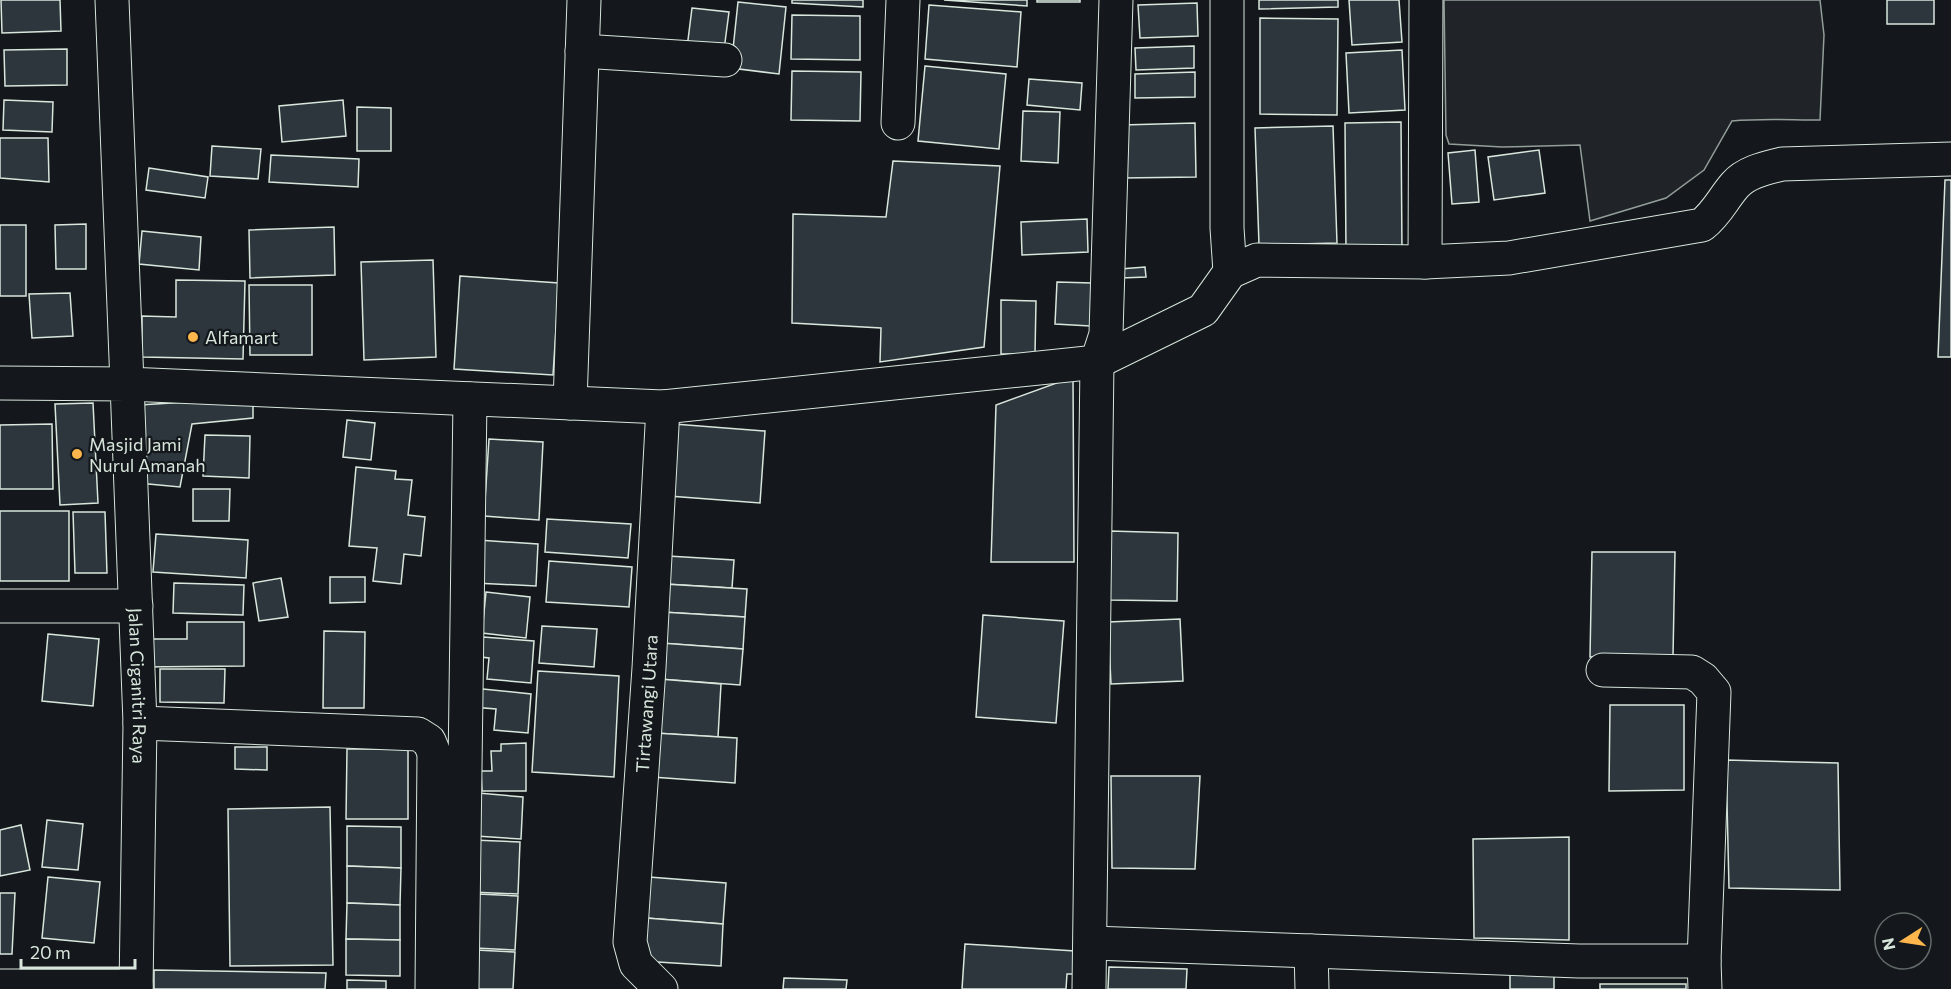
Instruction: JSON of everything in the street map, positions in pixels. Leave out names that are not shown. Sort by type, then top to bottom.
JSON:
[{"type":"street","name":"Jalan Ciganitri Raya","points":[[112,0],[140,723],[136,987]]},
{"type":"street","points":[[570,403],[584,0]]},
{"type":"street","points":[[898,123],[903,0]]},
{"type":"street","points":[[1089,989],[1092,943],[1097,362],[1106,334],[1116,0]]},
{"type":"street","points":[[1227,0],[1227,228],[1230,272]]},
{"type":"street","points":[[1425,262],[1426,0]]},
{"type":"street","points":[[582,51],[725,60]]},
{"type":"street","points":[[0,383],[127,384],[663,407],[1097,362],[1203,310],[1230,272],[1257,260],[1425,262],[1509,258],[1684,230],[1702,225],[1716,213],[1736,184],[1755,171],[1782,164],[1951,159]]},
{"type":"street","points":[[462,989],[470,399]]},
{"type":"street","name":"Tirtawangi Utara","points":[[661,989],[636,964],[630,942],[650,656],[663,407]]},
{"type":"street","points":[[0,606],[136,606]]},
{"type":"street","points":[[1092,943],[1311,951],[1579,975],[1704,975],[1714,692],[1703,679],[1692,672],[1603,670]]},
{"type":"street","points":[[140,723],[418,734],[429,741],[434,753],[432,989]]},
{"type":"street","points":[[1311,951],[1312,989]]},
{"type":"street","points":[[0,986],[136,987]]},
{"type":"shaded area","points":[[1444,0],[1820,0],[1824,35],[1820,120],[1732,121],[1704,170],[1666,198],[1590,221],[1580,145],[1502,147],[1449,144],[1446,135]]},
{"type":"building","points":[[1,0],[60,0],[61,31],[2,33]]},
{"type":"building","points":[[792,0],[863,0],[863,7],[792,3]]},
{"type":"building","points":[[944,0],[1027,0],[1027,6]]},
{"type":"building","points":[[1037,0],[1080,0],[1080,2],[1037,2]]},
{"type":"building","points":[[1259,0],[1338,0],[1338,7],[1259,9]]},
{"type":"building","points":[[1349,0],[1399,0],[1402,42],[1352,45]]},
{"type":"building","points":[[1887,0],[1934,0],[1934,24],[1887,24]]},
{"type":"building","points":[[738,2],[786,7],[779,74],[731,68]]},
{"type":"building","points":[[1197,3],[1198,36],[1140,38],[1138,5]]},
{"type":"building","points":[[929,5],[1021,12],[1017,67],[925,59]]},
{"type":"building","points":[[692,8],[729,12],[724,50],[687,48]]},
{"type":"building","points":[[792,15],[860,16],[860,60],[791,59]]},
{"type":"building","points":[[1260,18],[1338,19],[1337,115],[1260,114]]},
{"type":"building","points":[[1194,46],[1194,68],[1136,70],[1135,48]]},
{"type":"building","points":[[67,49],[67,85],[5,86],[4,50]]},
{"type":"building","points":[[1402,50],[1405,110],[1349,113],[1346,53]]},
{"type":"building","points":[[925,66],[1006,74],[999,149],[918,141]]},
{"type":"building","points":[[792,71],[861,72],[860,121],[791,120]]},
{"type":"building","points":[[1195,72],[1195,97],[1135,98],[1135,74]]},
{"type":"building","points":[[1029,79],[1082,83],[1080,110],[1027,105]]},
{"type":"building","points":[[4,100],[53,102],[52,132],[3,130]]},
{"type":"building","points":[[343,100],[346,136],[282,142],[279,106]]},
{"type":"building","points":[[357,107],[391,108],[391,151],[357,151]]},
{"type":"building","points":[[1023,111],[1060,112],[1058,163],[1021,161]]},
{"type":"building","points":[[1401,122],[1402,253],[1346,252],[1345,123]]},
{"type":"building","points":[[1195,123],[1196,177],[1122,178],[1122,125]]},
{"type":"building","points":[[1333,126],[1337,243],[1259,245],[1255,128]]},
{"type":"building","points":[[0,138],[48,138],[49,182],[0,178]]},
{"type":"building","points":[[212,146],[261,149],[258,179],[210,176]]},
{"type":"building","points":[[1475,150],[1479,202],[1452,204],[1448,153]]},
{"type":"building","points":[[1539,150],[1545,193],[1494,200],[1488,157]]},
{"type":"building","points":[[271,155],[359,159],[358,187],[269,182]]},
{"type":"building","points":[[893,161],[1000,166],[984,347],[880,362],[881,328],[792,323],[793,214],[886,217]]},
{"type":"building","points":[[149,168],[208,177],[205,198],[146,190]]},
{"type":"building","points":[[1945,180],[1951,180],[1951,357],[1938,357]]},
{"type":"building","points":[[1087,219],[1088,252],[1022,255],[1021,222]]},
{"type":"building","points":[[86,224],[86,269],[56,269],[55,225]]},
{"type":"building","points":[[0,225],[26,225],[26,296],[0,296]]},
{"type":"building","points":[[334,227],[335,275],[250,278],[249,230]]},
{"type":"building","points":[[142,231],[201,237],[199,270],[139,264]]},
{"type":"building","points":[[433,260],[436,357],[364,360],[361,262]]},
{"type":"building","points":[[1145,267],[1146,277],[1121,278],[1120,269]]},
{"type":"building","points":[[460,276],[559,283],[553,375],[454,369]]},
{"type":"building","name":"Alfamart","points":[[176,280],[245,281],[243,359],[142,357],[142,316],[176,317]]},
{"type":"building","points":[[1057,282],[1092,283],[1090,326],[1055,324]]},
{"type":"building","points":[[249,285],[312,285],[312,355],[250,355]]},
{"type":"building","points":[[70,293],[73,336],[32,338],[29,294]]},
{"type":"building","points":[[1001,300],[1036,301],[1035,354],[1001,354]]},
{"type":"building","points":[[1073,377],[1074,562],[991,562],[996,405]]},
{"type":"building","points":[[253,398],[253,418],[192,424],[180,487],[138,483],[139,405]]},
{"type":"building","name":"Masjid Jami Nurul Amanah","points":[[93,403],[98,503],[60,505],[55,404]]},
{"type":"building","points":[[347,420],[375,423],[371,460],[343,457]]},
{"type":"building","points":[[52,424],[53,489],[0,489],[0,425]]},
{"type":"building","points":[[674,424],[765,431],[760,503],[669,496]]},
{"type":"building","points":[[205,435],[250,436],[249,478],[203,476]]},
{"type":"building","points":[[489,439],[543,442],[539,520],[484,516]]},
{"type":"building","points":[[356,467],[396,471],[395,479],[412,480],[408,515],[425,517],[421,556],[404,554],[401,584],[373,581],[377,548],[349,546]]},
{"type":"building","points":[[193,489],[230,489],[229,521],[193,521]]},
{"type":"building","points":[[0,511],[69,511],[69,581],[0,581]]},
{"type":"building","points":[[73,512],[105,512],[107,573],[75,573]]},
{"type":"building","points":[[547,519],[631,524],[628,558],[545,552]]},
{"type":"building","points":[[1110,531],[1178,533],[1177,601],[1109,600]]},
{"type":"building","points":[[156,534],[248,540],[246,578],[153,572]]},
{"type":"building","points":[[478,540],[538,544],[536,586],[475,583]]},
{"type":"building","points":[[1592,552],[1675,552],[1673,656],[1590,657]]},
{"type":"building","points":[[668,556],[734,560],[732,588],[666,584]]},
{"type":"building","points":[[549,561],[632,567],[629,607],[546,602]]},
{"type":"building","points":[[330,577],[365,577],[365,602],[330,603]]},
{"type":"building","points":[[281,578],[288,617],[259,621],[253,583]]},
{"type":"building","points":[[174,583],[244,585],[243,615],[173,613]]},
{"type":"building","points":[[664,584],[747,589],[745,617],[662,612]]},
{"type":"building","points":[[486,592],[530,597],[526,638],[482,633]]},
{"type":"building","points":[[662,612],[745,617],[743,649],[659,643]]},
{"type":"building","points":[[983,615],[1064,621],[1056,723],[976,717]]},
{"type":"building","points":[[1180,619],[1183,681],[1111,684],[1108,622]]},
{"type":"building","points":[[187,622],[244,622],[244,666],[140,667],[139,639],[187,639]]},
{"type":"building","points":[[542,626],[597,629],[594,667],[539,663]]},
{"type":"building","points":[[324,631],[365,632],[364,708],[323,708]]},
{"type":"building","points":[[48,634],[99,639],[93,706],[42,701]]},
{"type":"building","points":[[483,637],[534,641],[531,683],[487,679],[489,658],[481,657]]},
{"type":"building","points":[[661,643],[743,649],[740,685],[659,679]]},
{"type":"building","points":[[160,669],[225,669],[224,703],[160,702]]},
{"type":"building","points":[[538,671],[619,676],[614,777],[532,772]]},
{"type":"building","points":[[659,679],[721,684],[718,737],[655,733]]},
{"type":"building","points":[[473,688],[531,694],[528,733],[494,730],[496,709],[472,707]]},
{"type":"building","points":[[1610,705],[1684,705],[1684,790],[1609,791]]},
{"type":"building","points":[[655,733],[737,738],[735,783],[652,777]]},
{"type":"building","points":[[526,743],[526,791],[482,791],[481,771],[492,771],[491,751],[501,751],[501,744]]},
{"type":"building","points":[[235,747],[267,747],[267,770],[235,769]]},
{"type":"building","points":[[347,749],[408,749],[408,819],[346,819]]},
{"type":"building","points":[[1726,760],[1838,763],[1840,890],[1729,888]]},
{"type":"building","points":[[1111,776],[1200,776],[1195,869],[1112,868]]},
{"type":"building","points":[[478,793],[523,797],[521,839],[476,836]]},
{"type":"building","points":[[330,807],[333,965],[230,966],[228,809]]},
{"type":"building","points":[[47,820],[83,824],[78,870],[42,867]]},
{"type":"building","points":[[21,825],[30,870],[0,876],[0,830]]},
{"type":"building","points":[[347,826],[401,827],[401,868],[347,866]]},
{"type":"building","points":[[1569,837],[1569,940],[1474,938],[1473,839]]},
{"type":"building","points":[[473,840],[520,842],[518,894],[471,892]]},
{"type":"building","points":[[347,866],[401,868],[400,905],[347,903]]},
{"type":"building","points":[[48,877],[100,882],[94,943],[42,938]]},
{"type":"building","points":[[649,877],[726,883],[723,924],[646,918]]},
{"type":"building","points":[[0,893],[15,893],[12,954],[0,954]]},
{"type":"building","points":[[478,894],[518,896],[515,950],[475,948]]},
{"type":"building","points":[[347,903],[400,905],[400,940],[346,939]]},
{"type":"building","points":[[646,918],[723,924],[721,966],[642,961]]},
{"type":"building","points":[[346,939],[400,940],[400,976],[346,975]]},
{"type":"building","points":[[965,944],[1075,951],[1074,974],[1067,974],[1066,989],[962,989]]},
{"type":"building","points":[[476,950],[515,952],[513,989],[474,989]]},
{"type":"building","points":[[1109,967],[1187,969],[1186,989],[1108,989]]},
{"type":"building","points":[[154,970],[326,973],[325,989],[154,989]]},
{"type":"building","points":[[1510,973],[1554,973],[1554,989],[1510,989]]},
{"type":"building","points":[[784,978],[847,980],[846,989],[783,989]]},
{"type":"building","points":[[347,980],[386,981],[386,989],[347,989]]},
{"type":"building","points":[[1600,984],[1686,984],[1686,989],[1600,989]]},
{"type":"place","name":"Alfamart","points":[[193,337]]},
{"type":"place","name":"Masjid Jami Nurul Amanah","points":[[77,454]]}]
